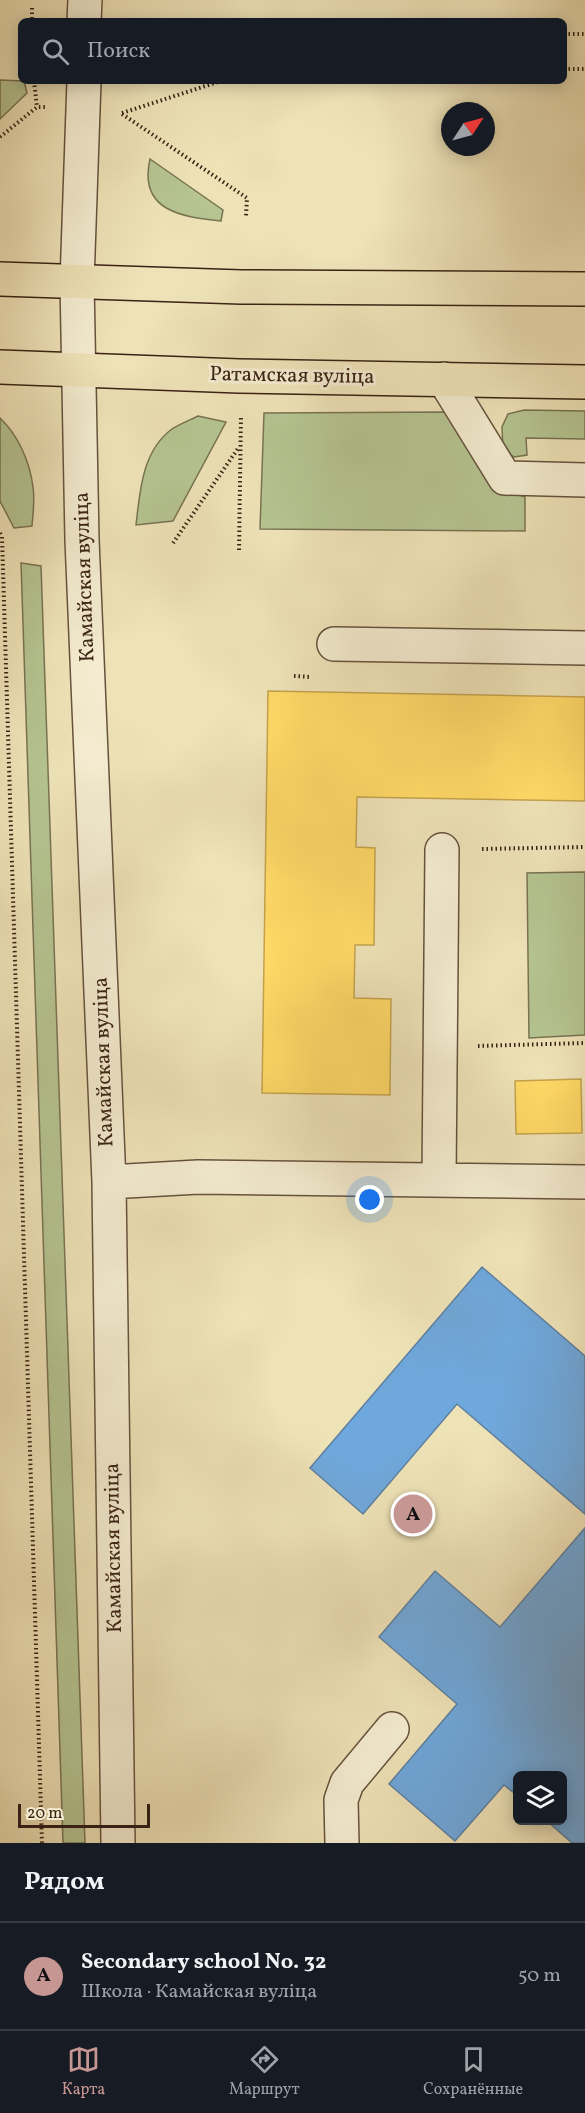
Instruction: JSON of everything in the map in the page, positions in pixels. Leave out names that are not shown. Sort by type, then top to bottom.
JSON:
[{"type":"main road","points":[[0,279],[241,287],[585,290]]},
{"type":"main road","name":"Ратамская вуліца","points":[[0,367],[239,376],[585,382]]},
{"type":"street","points":[[84,18],[85,0]]},
{"type":"street","name":"Камайская вуліца","points":[[84,84],[77,282],[82,540],[109,1182],[118,1843]]},
{"type":"street","points":[[444,379],[505,478],[585,480]]},
{"type":"street","points":[[334,644],[585,648]]},
{"type":"street","points":[[439,1179],[442,850]]},
{"type":"street","points":[[109,1182],[198,1177],[585,1182]]},
{"type":"street","points":[[342,1843],[341,1800],[347,1783],[392,1729]]},
{"type":"path","points":[[32,8],[32,18]]},
{"type":"path","points":[[567,34],[585,34]]},
{"type":"path","points":[[567,69],[585,69]]},
{"type":"path","points":[[0,137],[37,107],[34,84]]},
{"type":"path","points":[[212,84],[121,114],[247,198],[246,216]]},
{"type":"path","points":[[239,550],[239,447],[242,414]]},
{"type":"path","points":[[173,543],[239,447]]},
{"type":"path","points":[[0,533],[2,537],[42,1843]]},
{"type":"path","points":[[442,850],[585,847]]},
{"type":"path","points":[[441,1047],[585,1042]]},
{"type":"green space","points":[[0,80],[18,81],[18,84],[25,84],[27,93],[0,119]]},
{"type":"green space","points":[[150,159],[223,210],[221,221],[192,217],[166,208],[151,190],[148,176]]},
{"type":"green space","points":[[524,410],[585,411],[585,439],[526,438],[527,455],[514,457],[503,450],[502,427],[508,414]]},
{"type":"green space","points":[[447,412],[491,487],[525,497],[525,531],[260,529],[264,413]]},
{"type":"green space","points":[[198,416],[226,422],[173,521],[136,525],[144,472],[154,448],[172,429]]},
{"type":"green space","points":[[0,418],[18,441],[29,468],[34,496],[32,526],[14,528],[0,501]]},
{"type":"green space","points":[[21,563],[41,566],[85,1843],[63,1843]]},
{"type":"green space","points":[[585,872],[585,1035],[529,1038],[527,873]]},
{"type":"building: Жильё","points":[[268,691],[585,697],[585,801],[357,797],[356,847],[375,848],[374,945],[355,945],[354,998],[391,999],[390,1095],[262,1093]]},
{"type":"building: Жильё","points":[[581,1079],[582,1133],[516,1134],[515,1081]]},
{"type":"building: Школы","points":[[482,1267],[585,1356],[585,1514],[457,1404],[363,1514],[310,1468]]},
{"type":"building: Школы","points":[[585,1528],[585,1843],[572,1843],[552,1825],[567,1825],[567,1771],[513,1771],[513,1792],[504,1785],[455,1841],[389,1784],[457,1704],[379,1637],[435,1571],[500,1627]]},
{"type":"place","name":"Secondary school No. 32","points":[[413,1514]]}]
